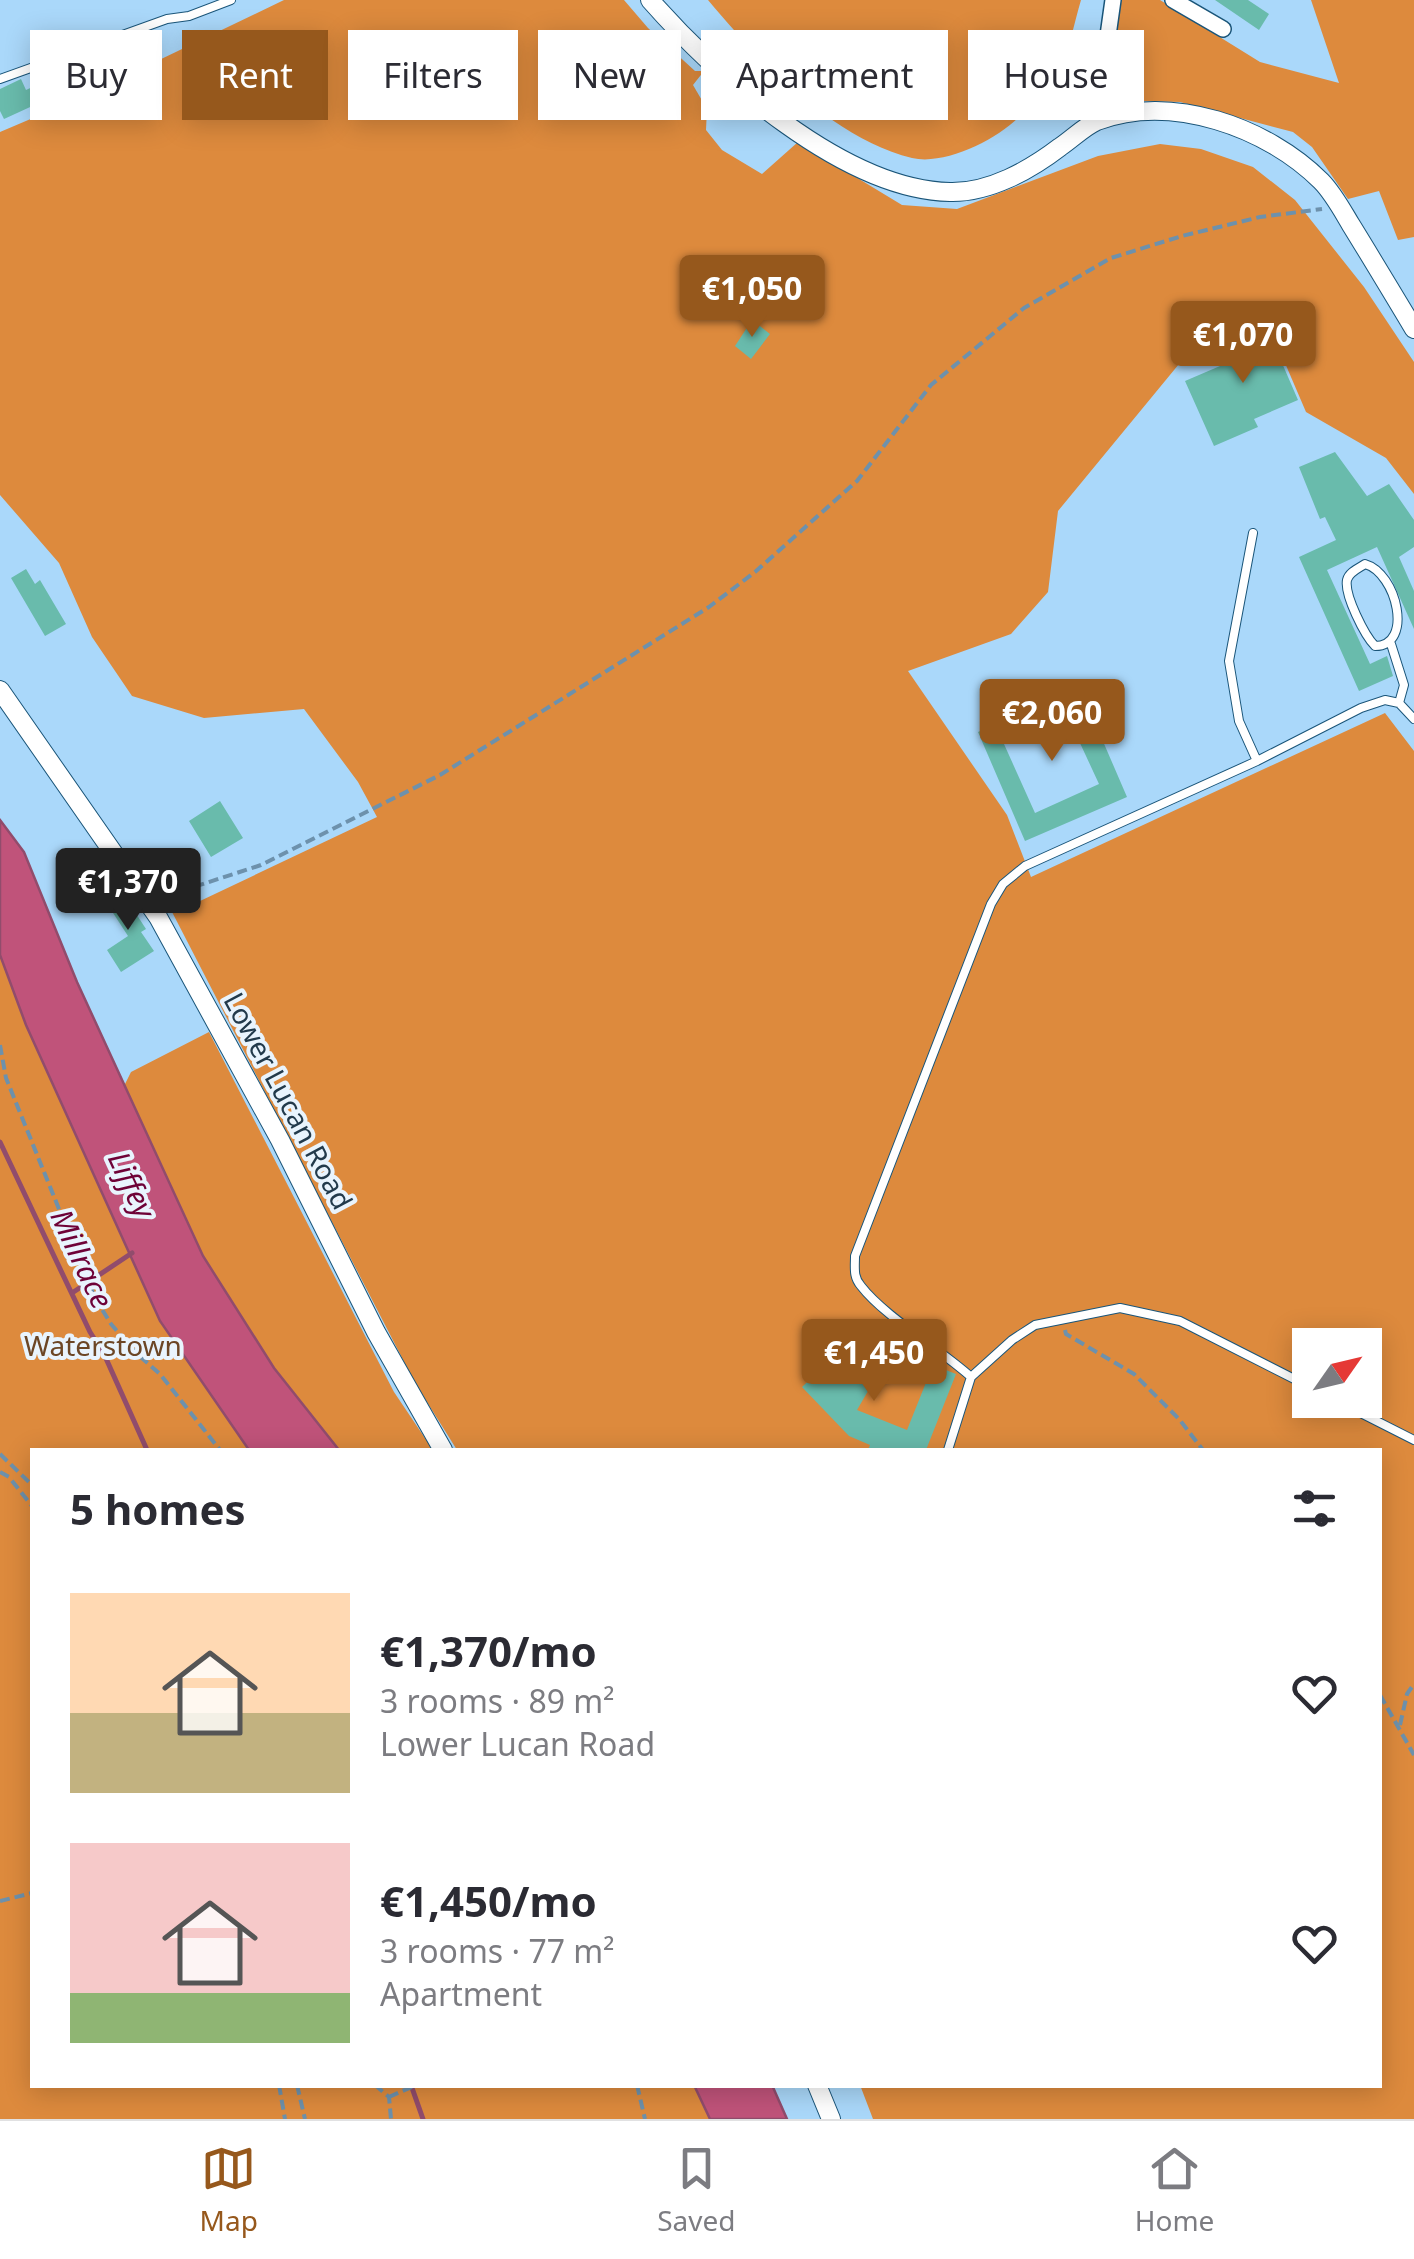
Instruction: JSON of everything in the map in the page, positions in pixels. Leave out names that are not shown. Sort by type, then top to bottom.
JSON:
[{"type":"street","points":[[650,0],[731,80],[776,116],[862,170],[906,189],[953,192],[1004,180],[1044,159],[1096,121],[1145,110],[1196,116],[1251,132],[1286,151],[1324,182],[1414,328]]},
{"type":"street","points":[[1096,121],[1113,0]]},
{"type":"street","points":[[1173,0],[1223,29]]},
{"type":"street","name":"Lower Lucan Road","points":[[0,690],[148,901],[280,1140],[376,1332],[443,1448]]},
{"type":"street","points":[[819,2088],[831,2119]]},
{"type":"lane","points":[[0,79],[231,0]]},
{"type":"lane","points":[[1253,533],[1229,660],[1239,720],[1257,761]]},
{"type":"lane","points":[[1365,564],[1382,573],[1406,621],[1405,631],[1391,644],[1375,646],[1366,637],[1348,592],[1347,580],[1365,564]]},
{"type":"lane","points":[[1391,644],[1404,686],[1399,703]]},
{"type":"lane","points":[[971,1377],[880,1304],[860,1286],[854,1274],[856,1256],[991,904],[1003,884],[1025,866],[1257,761],[1361,708],[1385,700],[1399,703],[1414,718]]},
{"type":"lane","points":[[949,1448],[971,1377],[1012,1340],[1036,1325],[1062,1318],[1120,1308],[1180,1321],[1292,1379]]},
{"type":"lane","points":[[1371,1418],[1414,1440]]},
{"type":"path","points":[[148,901],[261,864],[440,775],[709,607],[755,572],[857,481],[931,385],[1024,308],[1111,258],[1260,217],[1340,207]]},
{"type":"path","points":[[0,1045],[6,1078],[70,1229],[94,1298],[136,1354],[160,1374],[218,1448]]},
{"type":"path","points":[[1062,1318],[1066,1334],[1134,1374],[1179,1419],[1201,1448]]},
{"type":"path","points":[[0,1454],[30,1483]]},
{"type":"path","points":[[0,1472],[30,1504]]},
{"type":"path","points":[[1400,1726],[1407,1694],[1414,1684]]},
{"type":"path","points":[[1382,1698],[1414,1755]]},
{"type":"path","points":[[0,1901],[30,1894]]},
{"type":"path","points":[[280,2088],[285,2119]]},
{"type":"path","points":[[298,2088],[305,2119]]},
{"type":"path","points":[[378,2088],[389,2097],[392,2119]]},
{"type":"path","points":[[389,2097],[406,2088]]},
{"type":"path","points":[[639,2088],[646,2119]]},
{"type":"green space","points":[[284,0],[624,0],[650,30],[538,30],[538,120],[681,120],[681,58],[695,71],[701,71],[693,85],[701,99],[701,120],[706,120],[706,130],[722,150],[762,174],[798,142],[902,205],[957,209],[1098,156],[1160,144],[1201,149],[1253,167],[1295,200],[1364,287],[1414,362],[1414,494],[1386,458],[1306,412],[1264,314],[1193,347],[1058,511],[1048,592],[1011,634],[908,671],[1007,815],[1031,877],[1385,713],[1414,751],[1414,2119],[873,2119],[861,2088],[1382,2088],[1382,1448],[456,1448],[415,1383],[171,910],[200,901],[377,817],[358,782],[304,709],[204,718],[132,696],[92,637],[59,563],[0,495],[0,132],[30,119],[162,120],[162,59],[182,49],[182,120],[328,120],[328,30],[222,30]]},
{"type":"green space","points":[[708,0],[1081,0],[1073,30],[968,30],[968,120],[1015,120],[986,141],[940,158],[912,158],[883,148],[832,120],[948,120],[948,30],[734,30]]},
{"type":"green space","points":[[1120,0],[1160,0],[1260,62],[1339,83],[1311,0],[1414,0],[1414,237],[1398,240],[1379,191],[1348,199],[1312,147],[1293,132],[1180,102],[1144,101],[1144,30],[1116,30]]},
{"type":"green space","name":"Waterstown","points":[[0,904],[289,1448],[30,1448],[30,2088],[731,2088],[744,2119],[0,2119]]},
{"type":"green space","points":[[209,1032],[394,1392],[432,1448],[337,1448],[274,1368],[203,1256],[124,1086],[131,1072]]},
{"type":"water","name":"Liffey","points":[[0,820],[24,852],[77,982],[203,1256],[274,1368],[337,1448],[248,1448],[160,1321],[26,1025],[0,955]]},
{"type":"water","points":[[695,2088],[773,2088],[787,2119],[710,2119]]},
{"type":"building","points":[[1215,0],[1248,0],[1269,14],[1259,30]]},
{"type":"building","points":[[21,79],[26,90],[30,88],[30,107],[4,119],[0,89]]},
{"type":"building","points":[[1263,319],[1298,400],[1254,419],[1258,427],[1214,446],[1185,381],[1241,357],[1230,333]]},
{"type":"building","points":[[752,320],[770,334],[751,359],[735,346]]},
{"type":"building","points":[[1335,452],[1367,496],[1389,484],[1414,520],[1414,547],[1399,557],[1414,591],[1414,629],[1377,547],[1327,570],[1370,664],[1387,656],[1393,676],[1359,691],[1299,557],[1336,540],[1325,517],[1320,519],[1299,467]]},
{"type":"building","points":[[26,569],[35,584],[40,580],[66,624],[45,636],[11,578]]},
{"type":"building","points":[[1080,688],[1127,797],[1025,841],[978,732],[1021,713],[1018,705],[1032,699],[1035,707]],"holes":[[[1067,715],[1099,784],[1035,813],[1004,744]]]},
{"type":"building","points":[[220,801],[243,838],[211,857],[189,821]]},
{"type":"building","points":[[120,889],[146,929],[141,932],[154,951],[121,972],[107,950],[128,936],[104,899]]},
{"type":"building","points":[[812,1343],[875,1379],[857,1410],[907,1430],[933,1365],[956,1374],[927,1448],[869,1448],[870,1445],[849,1436],[802,1387],[822,1368],[804,1357]]},
{"type":"waterway","name":"Millrace","points":[[0,1142],[146,1448]]},
{"type":"waterway","points":[[72,1293],[132,1253]]},
{"type":"waterway","name":"Millrace","points":[[412,2088],[423,2119]]}]
